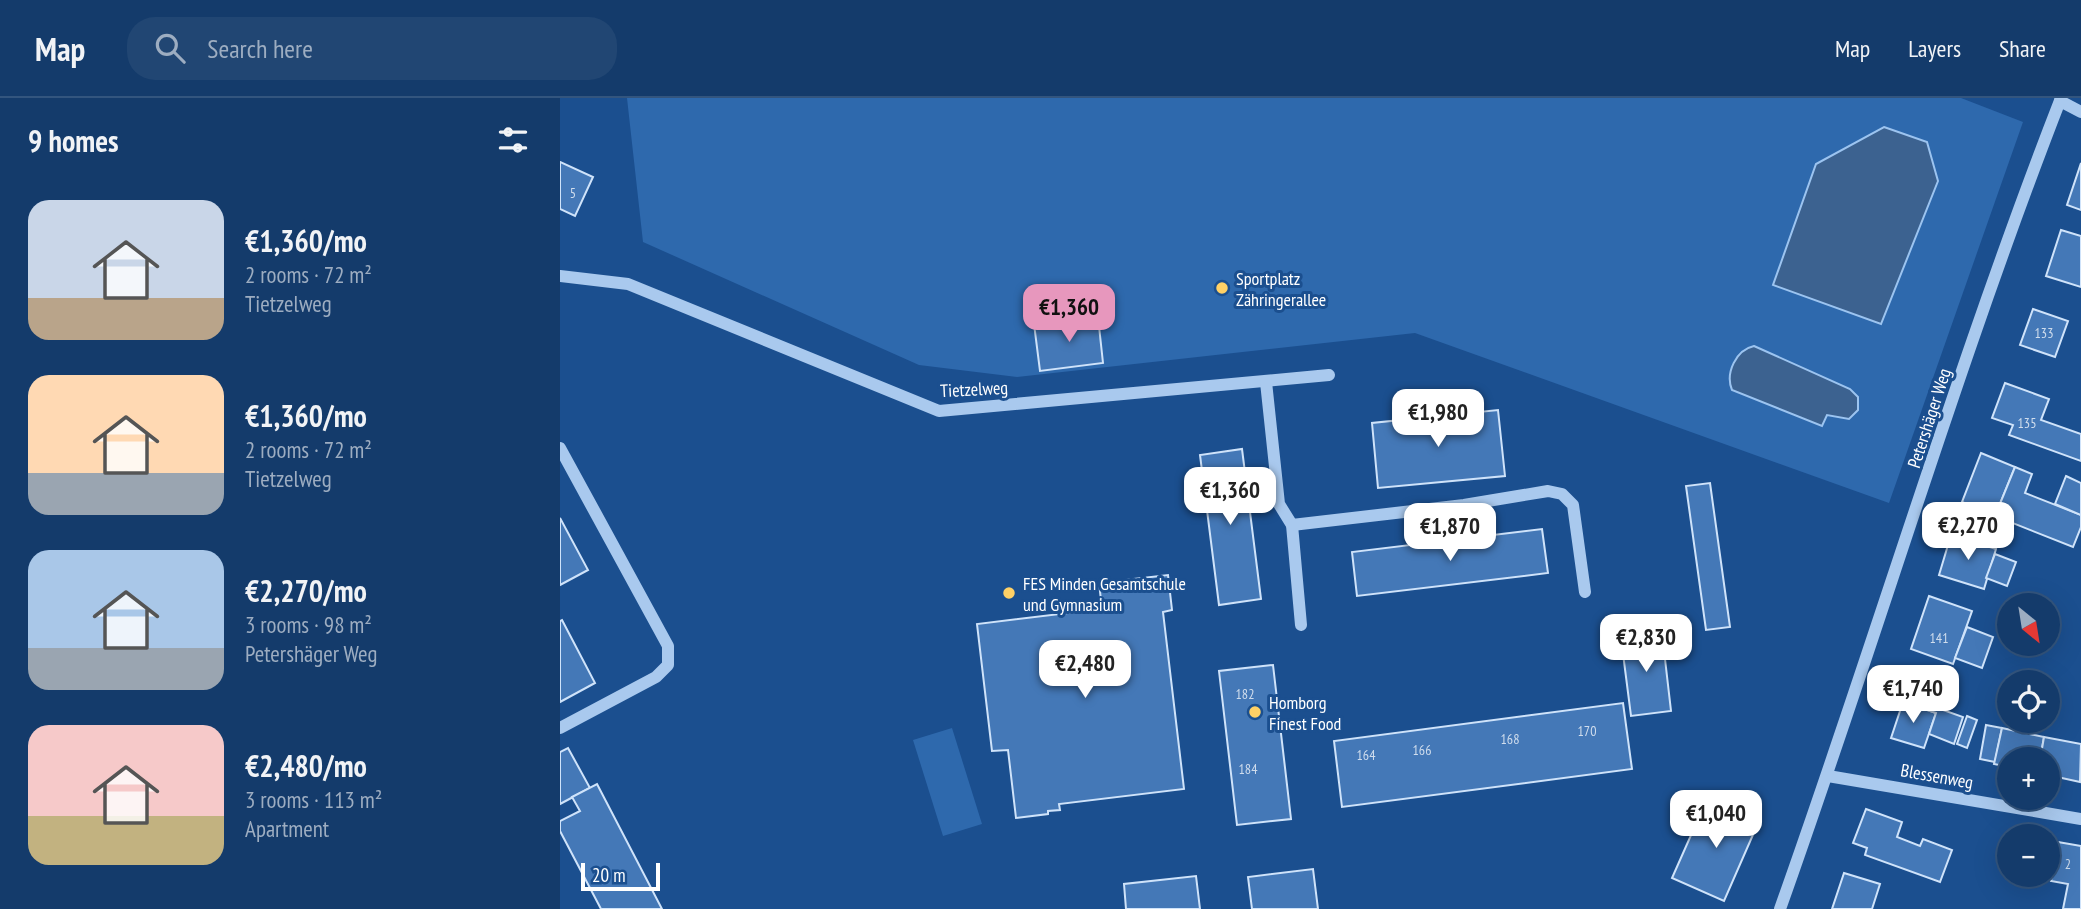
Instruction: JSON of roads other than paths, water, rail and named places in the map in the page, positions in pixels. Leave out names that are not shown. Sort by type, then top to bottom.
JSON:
[{"type":"street","points":[[2060,100],[2081,112]]},
{"type":"street","name":"Petershäger Weg","points":[[1780,909],[1828,776],[2011,227],[2060,100]]},
{"type":"street","name":"Tietzelweg","points":[[560,276],[628,285],[939,411],[1329,375]]},
{"type":"street","points":[[1266,382],[1279,504],[1292,524],[1301,625]]},
{"type":"street","points":[[560,448],[668,646],[668,665],[656,677],[560,728]]},
{"type":"street","points":[[1292,524],[1464,505],[1548,491],[1562,494],[1573,505],[1585,592]]},
{"type":"street","name":"Blessenweg","points":[[1828,776],[2081,819]]},
{"type":"place","name":"Sportplatz Zähringerallee","points":[[1222,288]]},
{"type":"place","name":"FES Minden Gesamtschule und Gymnasium","points":[[1009,593]]},
{"type":"place","name":"Homborg Finest Food","points":[[1255,712]]}]
